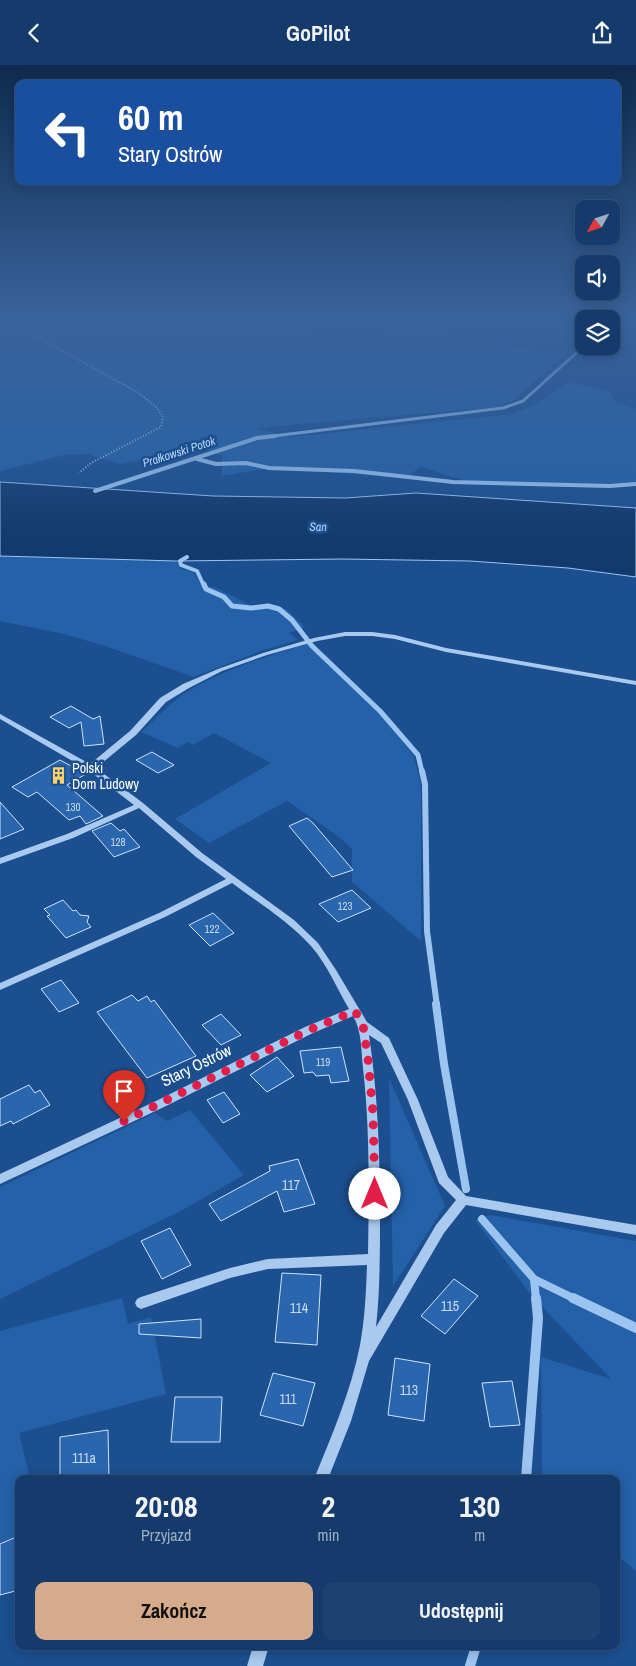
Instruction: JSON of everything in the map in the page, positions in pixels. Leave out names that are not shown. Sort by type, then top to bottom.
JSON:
[{"type":"street","points":[[91,768],[133,733],[164,700],[186,686],[220,670],[301,643],[345,634],[372,634],[395,637],[446,650],[636,683]]},
{"type":"street","points":[[0,716],[91,768],[140,805],[199,855],[291,923],[315,945],[333,972],[363,1025],[373,1113],[375,1178],[370,1311],[363,1359],[344,1426],[323,1475]]},
{"type":"street","points":[[0,861],[70,836],[140,805]]},
{"type":"street","points":[[0,987],[162,915],[233,879]]},
{"type":"street","name":"Stary Ostrów","points":[[0,1179],[160,1104],[309,1030],[355,1011]]},
{"type":"street","points":[[363,1025],[385,1041],[413,1100],[443,1180],[463,1200],[636,1230]]},
{"type":"street","points":[[363,1359],[440,1229],[463,1200]]},
{"type":"street","points":[[141,1303],[230,1273],[268,1265],[373,1259]]},
{"type":"street","points":[[255,1666],[260,1650]]},
{"type":"path","points":[[79,473],[91,463],[161,427],[163,416],[155,406],[138,393]]},
{"type":"shaded area","points":[[0,393],[522,393],[514,400],[496,407],[255,428],[290,437],[513,414],[538,403],[553,393],[610,393],[615,402],[636,409],[636,485],[470,482],[421,467],[405,478],[270,468],[222,476],[222,456],[199,448],[120,464],[87,454],[64,455],[0,471]]},
{"type":"shaded area","points":[[0,556],[176,561],[181,569],[193,572],[201,585],[216,588],[252,606],[273,604],[286,609],[305,627],[289,633],[298,640],[261,651],[194,677],[64,634],[0,621]]},
{"type":"shaded area","points":[[307,644],[377,711],[414,756],[421,785],[421,941],[352,882],[352,849],[339,837],[287,801],[209,843],[175,819],[271,763],[214,733],[193,745],[188,742],[178,748],[141,732],[172,703],[202,683],[236,667]]},
{"type":"shaded area","points":[[389,1078],[445,1206],[393,1286]]},
{"type":"shaded area","points":[[190,1110],[244,1175],[179,1212],[0,1299],[0,1187],[155,1113],[167,1121]]},
{"type":"shaded area","points":[[490,1215],[636,1241],[636,1571],[620,1557],[620,1475],[542,1475],[541,1357],[611,1379],[531,1295],[475,1220]]},
{"type":"shaded area","points":[[122,1298],[128,1324],[151,1317],[166,1394],[19,1433],[29,1475],[15,1475],[15,1537],[0,1543],[0,1331]]},
{"type":"water","name":"San","points":[[0,482],[213,496],[345,498],[416,493],[636,508],[636,577],[568,568],[470,561],[342,559],[176,561],[0,556]]},
{"type":"building","points":[[71,706],[93,719],[100,716],[104,744],[84,746],[81,722],[69,728],[50,717]]},
{"type":"building","points":[[152,752],[174,765],[158,773],[136,760]]},
{"type":"building","points":[[60,760],[86,774],[67,785],[103,816],[86,824],[80,816],[69,820],[37,792],[28,797],[12,787]]},
{"type":"building","points":[[0,802],[24,829],[0,839]]},
{"type":"building","points":[[307,818],[353,870],[332,877],[289,826]]},
{"type":"building","points":[[111,823],[120,831],[124,829],[140,847],[114,857],[92,831]]},
{"type":"building","points":[[352,890],[371,908],[338,922],[319,904]]},
{"type":"building","points":[[63,900],[73,911],[76,910],[80,915],[89,916],[87,922],[91,927],[66,938],[47,916],[50,915],[44,909]]},
{"type":"building","points":[[213,913],[234,933],[210,946],[189,925]]},
{"type":"building","points":[[61,980],[79,1003],[59,1012],[41,989]]},
{"type":"building","points":[[132,995],[138,1001],[147,996],[151,1002],[154,1000],[196,1056],[147,1078],[97,1012]]},
{"type":"building","points":[[221,1014],[241,1035],[221,1045],[202,1025]]},
{"type":"building","points":[[341,1047],[349,1081],[331,1083],[329,1075],[316,1076],[313,1072],[304,1073],[300,1051]]},
{"type":"building","points":[[277,1057],[294,1076],[267,1092],[250,1075]]},
{"type":"building","points":[[29,1085],[35,1093],[40,1090],[50,1105],[13,1124],[11,1121],[0,1126],[0,1099]]},
{"type":"building","points":[[224,1092],[240,1114],[223,1123],[207,1100]]},
{"type":"building","points":[[298,1159],[315,1204],[284,1212],[277,1191],[221,1221],[209,1204],[270,1171],[269,1166]]},
{"type":"building","points":[[170,1228],[191,1265],[162,1279],[141,1241]]},
{"type":"building","points":[[282,1273],[321,1275],[317,1345],[275,1342]]},
{"type":"building","points":[[454,1279],[478,1296],[445,1334],[421,1316]]},
{"type":"building","points":[[201,1319],[201,1338],[139,1334],[139,1324]]},
{"type":"building","points":[[395,1358],[430,1364],[424,1421],[388,1415]]},
{"type":"building","points":[[273,1373],[315,1383],[303,1426],[260,1415]]},
{"type":"building","points":[[512,1381],[520,1425],[490,1427],[482,1383]]},
{"type":"building","points":[[175,1397],[222,1397],[220,1442],[171,1442]]},
{"type":"building","points":[[108,1430],[109,1475],[60,1475],[60,1437]]},
{"type":"building","points":[[15,1537],[15,1591],[0,1595],[0,1544]]},
{"type":"waterway","name":"Prałkowski Potok","points":[[265,437],[503,408],[523,401],[532,393]]},
{"type":"waterway","name":"Prałkowski Potok","points":[[95,491],[257,438],[275,436]]},
{"type":"waterway","points":[[197,459],[216,464],[246,463],[269,468],[354,471],[453,482],[610,486],[636,484]]},
{"type":"waterway","points":[[187,557],[180,561],[181,565],[197,571],[204,586]]},
{"type":"waterway","points":[[204,584],[206,589],[224,597],[232,606],[251,608],[268,606],[279,609],[292,620],[312,646],[380,711],[418,755],[422,772]]},
{"type":"waterway","points":[[422,771],[425,784],[427,931],[437,1006]]},
{"type":"waterway","points":[[436,1004],[444,1064],[466,1189]]},
{"type":"waterway","points":[[482,1219],[534,1279]]},
{"type":"waterway","points":[[534,1279],[575,1299]]},
{"type":"waterway","points":[[534,1279],[536,1299]]},
{"type":"waterway","points":[[526,1475],[538,1318],[536,1298]]},
{"type":"waterway","points":[[573,1298],[636,1328]]},
{"type":"waterway","points":[[470,1666],[475,1650]]},
{"type":"place","name":"Polski Dom Ludowy","points":[[58,776]]},
{"type":"route","points":[[124,1121],[309,1030],[355,1011],[363,1025],[368,1059],[373,1113],[375,1194]]}]
